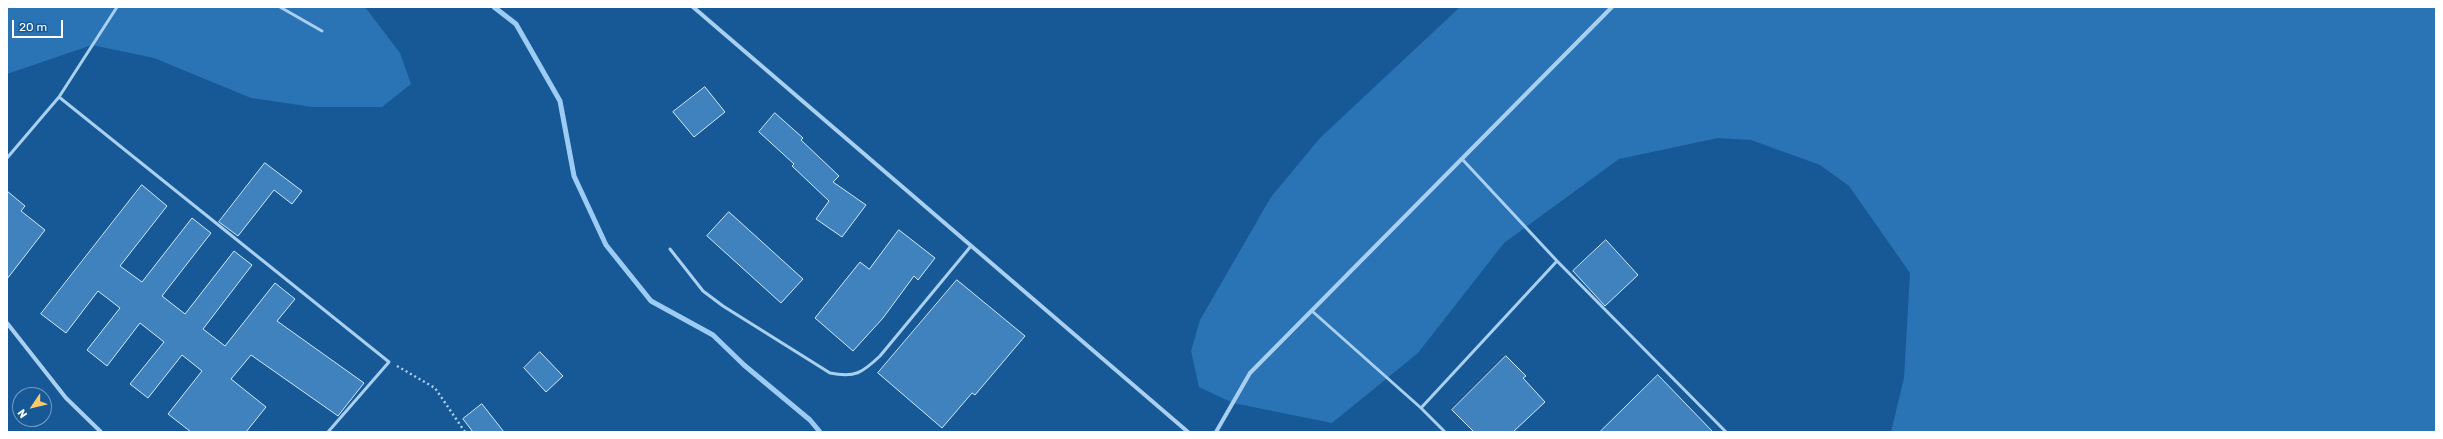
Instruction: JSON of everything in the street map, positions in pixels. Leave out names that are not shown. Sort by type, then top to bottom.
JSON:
[{"type":"street","points":[[693,7],[1188,432]]},
{"type":"street","points":[[1216,432],[1250,374],[1612,7]]},
{"type":"street","points":[[7,323],[66,398],[101,432]]},
{"type":"lane","points":[[7,158],[59,97],[117,7]]},
{"type":"lane","points":[[280,7],[322,31]]},
{"type":"lane","points":[[59,97],[389,362],[328,432]]},
{"type":"lane","points":[[1462,159],[1558,261],[1726,432]]},
{"type":"lane","points":[[670,249],[703,291],[723,306],[830,373],[849,376],[866,370],[880,356],[971,246]]},
{"type":"lane","points":[[1421,408],[1558,261]]},
{"type":"lane","points":[[1312,310],[1421,408],[1445,432]]},
{"type":"path","points":[[389,362],[435,388],[465,432]]},
{"type":"shaded area","points":[[7,7],[365,7],[400,53],[411,84],[382,107],[313,107],[251,98],[154,58],[92,45],[7,74]]},
{"type":"shaded area","points":[[1460,7],[2436,7],[2436,432],[1891,432],[1904,378],[1910,273],[1849,186],[1820,165],[1751,140],[1718,138],[1619,159],[1504,243],[1418,353],[1332,423],[1233,403],[1199,387],[1191,351],[1200,320],[1271,197],[1320,138]]},
{"type":"building","points":[[705,87],[725,112],[694,137],[673,112]]},
{"type":"building","points":[[775,113],[803,138],[801,140],[839,176],[833,182],[866,205],[842,237],[816,219],[829,201],[792,166],[794,164],[759,132]]},
{"type":"building","points":[[265,163],[302,191],[292,204],[274,190],[238,236],[219,222]]},
{"type":"building","points":[[142,185],[167,206],[120,266],[142,282],[192,218],[211,233],[162,296],[185,314],[234,251],[252,265],[203,329],[225,346],[275,283],[295,299],[277,321],[364,383],[338,416],[251,355],[231,379],[266,407],[246,432],[191,432],[168,414],[202,371],[182,355],[148,398],[130,384],[164,342],[140,323],[107,366],[87,350],[120,308],[98,291],[66,333],[41,314]]},
{"type":"building","points":[[7,191],[25,206],[21,211],[45,230],[7,279]]},
{"type":"building","points":[[729,212],[803,279],[781,303],[707,236]]},
{"type":"building","points":[[899,230],[935,258],[918,280],[914,276],[883,318],[853,351],[815,318],[860,262],[869,269]]},
{"type":"building","points":[[1606,240],[1638,275],[1605,306],[1573,271]]},
{"type":"building","points":[[957,280],[1025,336],[975,395],[972,393],[942,428],[878,373]]},
{"type":"building","points":[[540,352],[563,376],[546,392],[524,368]]},
{"type":"building","points":[[1506,356],[1526,376],[1523,378],[1545,402],[1513,432],[1474,432],[1452,410]]},
{"type":"building","points":[[1658,375],[1713,432],[1600,432]]},
{"type":"building","points":[[482,404],[504,432],[473,432],[463,419]]},
{"type":"waterway","points":[[494,7],[516,24],[560,101],[574,176],[606,245],[651,301],[713,335],[744,365],[810,420],[820,432]]}]
